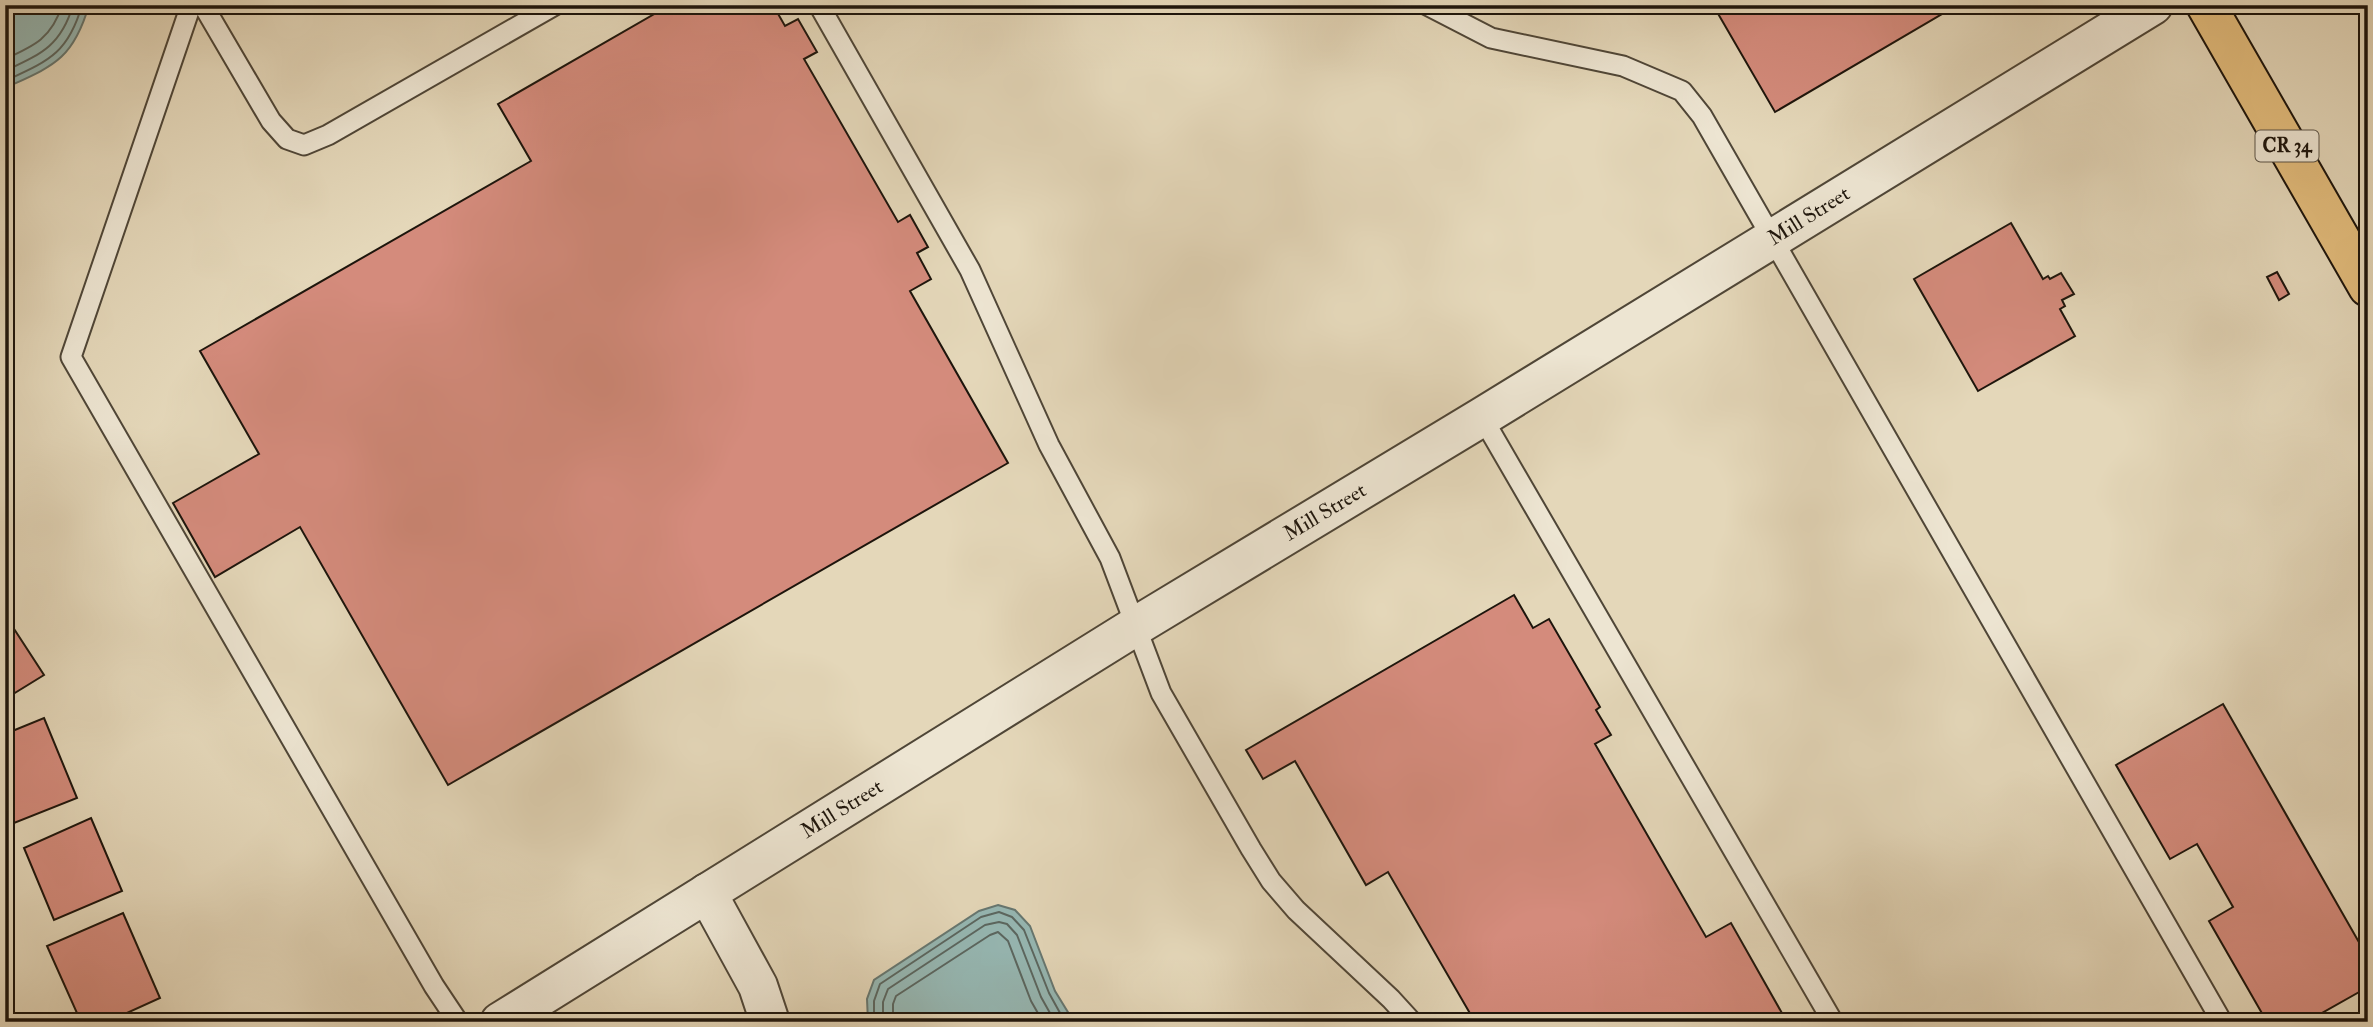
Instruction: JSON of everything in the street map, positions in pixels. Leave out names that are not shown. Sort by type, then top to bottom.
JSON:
[{"type":"main road","name":"CR 34","points":[[2206,5],[2368,287]]},
{"type":"street","name":"Mill Street","points":[[500,1022],[1136,626],[2153,5]]},
{"type":"street","points":[[707,893],[758,986],[771,1022]]},
{"type":"lane","points":[[191,5],[71,357],[434,986],[458,1022]]},
{"type":"lane","points":[[203,5],[271,121],[287,139],[304,145],[328,135],[555,5]]},
{"type":"lane","points":[[819,5],[970,270],[1049,444],[1110,558],[1161,693],[1271,881],[1296,910],[1412,1022]]},
{"type":"lane","points":[[1427,5],[1491,38],[1623,66],[1682,90],[1702,116],[1773,238],[2222,1022]]},
{"type":"lane","points":[[1482,417],[1833,1022]]},
{"type":"water","points":[[5,5],[89,5],[76,38],[59,59],[5,88]]},
{"type":"water","points":[[998,905],[1015,910],[1030,926],[1055,991],[1074,1022],[868,1022],[867,999],[874,980],[979,911]]},
{"type":"building","points":[[670,5],[773,5],[785,26],[798,19],[817,52],[804,59],[898,222],[910,215],[928,247],[917,253],[931,279],[910,291],[1008,463],[448,785],[300,527],[215,577],[173,503],[259,454],[200,351],[531,161],[498,104]]},
{"type":"building","points":[[1713,5],[1944,5],[1947,11],[1775,112]]},
{"type":"building","points":[[2011,223],[2043,279],[2048,276],[2050,279],[2061,273],[2074,294],[2062,300],[2065,306],[2060,309],[2075,336],[1978,391],[1914,279]]},
{"type":"building","points":[[2277,272],[2289,294],[2279,300],[2267,277]]},
{"type":"building","points":[[1514,595],[1533,628],[1549,619],[1600,707],[1596,710],[1611,735],[1595,744],[1706,937],[1731,923],[1787,1022],[1475,1022],[1388,872],[1366,885],[1295,761],[1263,779],[1246,750]]},
{"type":"building","points":[[5,615],[44,675],[5,699]]},
{"type":"building","points":[[2223,704],[2364,951],[2360,953],[2368,967],[2368,987],[2306,1022],[2267,1022],[2209,921],[2233,907],[2197,844],[2170,859],[2116,765]]},
{"type":"building","points":[[44,718],[77,798],[9,825],[5,816],[5,734]]},
{"type":"building","points":[[91,818],[122,891],[54,920],[24,848]]},
{"type":"building","points":[[123,913],[160,998],[107,1022],[81,1022],[47,946]]}]
